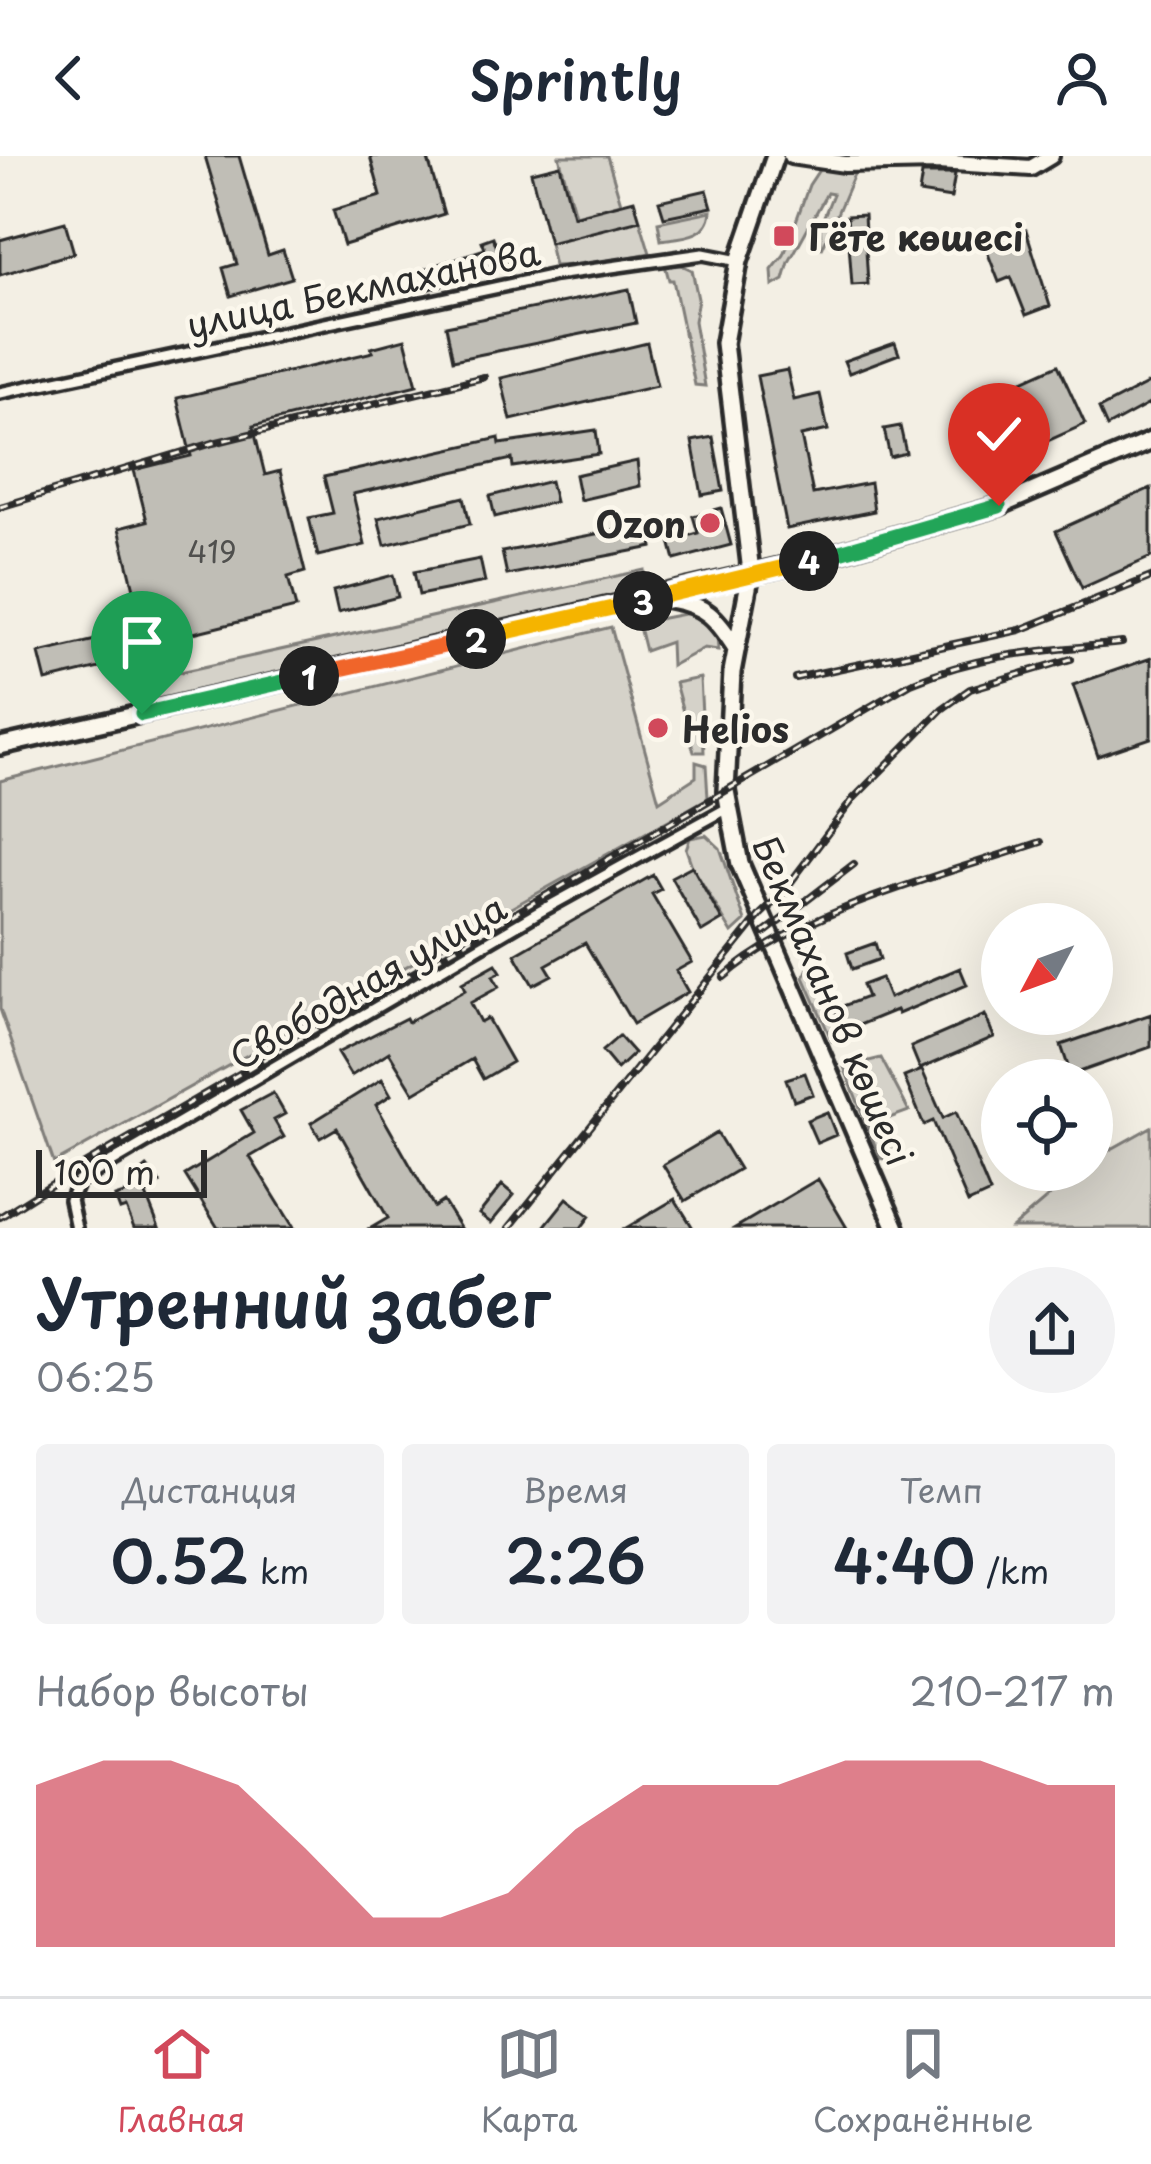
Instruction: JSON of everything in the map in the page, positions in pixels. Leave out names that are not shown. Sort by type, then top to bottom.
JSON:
[{"type":"main road","name":"Бекмаханов көшесі","points":[[776,156],[739,261],[727,316],[725,369],[752,572],[735,647],[725,763],[728,808],[740,864],[896,1228]]},
{"type":"main road","points":[[0,746],[816,559],[999,506],[1151,441]]},
{"type":"main road","points":[[661,597],[698,604],[713,614],[735,647]]},
{"type":"street","points":[[790,156],[844,164],[938,162],[1031,168],[1052,156]]},
{"type":"street","name":"улица Бекмаханова","points":[[0,393],[555,275],[703,254],[739,261]]},
{"type":"street","name":"Свободная улица","points":[[76,1228],[70,1200],[78,1182],[539,912],[728,808]]},
{"type":"shaded area","points":[[559,156],[607,156],[621,203],[575,215]]},
{"type":"shaded area","points":[[819,170],[854,174],[822,249],[820,226],[833,194],[827,193],[784,280],[773,286],[772,270],[784,255],[809,185]]},
{"type":"shaded area","points":[[711,211],[700,231],[661,240],[658,222]]},
{"type":"shaded area","points":[[640,220],[650,253],[554,266],[549,243]]},
{"type":"shaded area","points":[[665,265],[692,270],[698,299],[694,321],[705,386],[695,385],[673,280]]},
{"type":"shaded area","points":[[644,570],[645,588],[149,704],[144,680]]},
{"type":"shaded area","points":[[698,614],[717,634],[718,650],[704,648],[671,666],[670,642],[645,651],[638,623]]},
{"type":"shaded area","points":[[611,627],[659,801],[696,777],[696,762],[706,765],[708,798],[54,1163],[0,1009],[0,781]]},
{"type":"shaded area","points":[[700,678],[704,752],[694,752],[675,683]]},
{"type":"shaded area","points":[[706,835],[720,848],[745,921],[732,933],[686,849],[690,838]]},
{"type":"shaded area","points":[[815,966],[846,1034],[832,1041],[804,977]]},
{"type":"shaded area","points":[[881,1058],[909,1111],[884,1120],[901,1155],[888,1160],[880,1158],[844,1067]]},
{"type":"shaded area","points":[[1151,1127],[1151,1228],[1012,1228],[1055,1191],[1113,1191],[1113,1148]]},
{"type":"building","points":[[205,156],[239,156],[268,255],[283,250],[292,278],[231,296],[223,268],[237,264]]},
{"type":"building","points":[[370,156],[427,156],[444,214],[344,245],[333,210],[381,196]]},
{"type":"building","points":[[560,165],[573,216],[634,200],[640,220],[549,243],[531,172]]},
{"type":"building","points":[[922,174],[955,174],[951,198],[919,193]]},
{"type":"building","points":[[707,190],[712,207],[664,217],[659,201]]},
{"type":"building","points":[[864,215],[868,284],[852,285],[847,216]]},
{"type":"building","points":[[65,222],[74,253],[0,275],[0,240]]},
{"type":"building","points":[[1026,230],[1050,306],[1026,315],[1011,277],[999,282],[985,246]]},
{"type":"building","points":[[493,237],[500,256],[526,248],[529,258],[430,289],[424,269],[485,249],[482,241]]},
{"type":"building","points":[[629,289],[636,323],[453,360],[446,326]]},
{"type":"building","points":[[405,339],[417,385],[253,426],[265,475],[280,471],[305,572],[288,577],[296,608],[173,638],[167,616],[142,622],[119,528],[147,521],[134,470],[191,456],[177,398],[373,352],[371,348]]},
{"type":"building","points":[[647,343],[657,386],[511,420],[501,378]]},
{"type":"building","points":[[895,343],[899,354],[849,373],[844,361]]},
{"type":"building","points":[[1058,365],[1085,424],[992,466],[965,407]]},
{"type":"building","points":[[787,370],[794,400],[820,394],[828,430],[801,436],[813,494],[870,483],[874,511],[787,529],[757,376]]},
{"type":"building","points":[[1151,382],[1151,408],[1149,404],[1107,427],[1099,409]]},
{"type":"building","points":[[900,426],[906,453],[890,457],[884,429]]},
{"type":"building","points":[[596,430],[599,454],[513,467],[512,459],[353,494],[365,545],[318,556],[309,518],[333,513],[324,477],[499,438],[500,444]]},
{"type":"building","points":[[713,437],[723,491],[702,495],[692,441]]},
{"type":"building","points":[[637,461],[640,486],[580,500],[575,475]]},
{"type":"building","points":[[550,481],[555,502],[495,517],[490,496]]},
{"type":"building","points":[[1151,488],[1151,557],[1082,588],[1056,531]]},
{"type":"building","points":[[464,497],[470,524],[385,545],[378,518]]},
{"type":"building","points":[[721,508],[731,545],[675,560],[670,541],[698,533],[693,516]]},
{"type":"building","points":[[648,524],[653,547],[507,575],[502,552]]},
{"type":"building","points":[[480,559],[485,582],[419,595],[414,572]]},
{"type":"building","points":[[393,575],[398,597],[338,613],[333,591]]},
{"type":"building","points":[[104,638],[112,665],[46,681],[39,653]]},
{"type":"building","points":[[1151,658],[1151,738],[1098,756],[1073,685]]},
{"type":"building","points":[[692,866],[722,920],[702,932],[671,877]]},
{"type":"building","points":[[653,875],[661,889],[652,894],[692,962],[676,971],[688,992],[633,1024],[585,943],[546,965],[552,975],[533,985],[515,954]]},
{"type":"building","points":[[875,943],[880,959],[852,969],[847,953]]},
{"type":"building","points":[[496,964],[501,972],[493,976],[499,987],[470,1003],[480,1022],[487,1018],[512,1062],[483,1079],[472,1059],[414,1093],[389,1052],[351,1076],[337,1053],[406,1018],[408,1022],[465,990],[462,983]]},
{"type":"building","points":[[960,968],[967,985],[898,1014],[896,1010],[845,1031],[835,1009],[867,997],[862,985],[881,978],[889,998]]},
{"type":"building","points":[[1151,1014],[1151,1047],[1113,1060],[1066,1059],[1061,1045],[1090,1035],[1113,1035],[1113,1027]]},
{"type":"building","points":[[981,1017],[981,1035],[994,1037],[920,1069],[911,1047]]},
{"type":"building","points":[[619,1036],[634,1053],[617,1069],[602,1051]]},
{"type":"building","points":[[922,1070],[943,1118],[956,1112],[981,1172],[981,1191],[990,1193],[968,1203],[933,1121],[924,1125],[904,1077]]},
{"type":"building","points":[[805,1073],[813,1094],[794,1101],[786,1079]]},
{"type":"building","points":[[382,1079],[391,1095],[376,1105],[434,1207],[443,1201],[460,1228],[371,1228],[388,1218],[337,1128],[320,1138],[311,1123]]},
{"type":"building","points":[[273,1093],[285,1114],[274,1120],[284,1137],[250,1157],[294,1228],[218,1228],[185,1175],[254,1133],[241,1110]]},
{"type":"building","points":[[827,1112],[836,1135],[817,1143],[807,1120]]},
{"type":"building","points":[[717,1133],[739,1169],[685,1201],[663,1165]]},
{"type":"building","points":[[147,1167],[160,1183],[146,1195],[159,1228],[134,1228],[126,1208],[120,1210],[115,1197],[143,1188],[135,1177]]},
{"type":"building","points":[[818,1179],[847,1228],[735,1228]]},
{"type":"building","points":[[502,1185],[514,1195],[491,1223],[479,1214]]},
{"type":"building","points":[[567,1198],[590,1216],[581,1228],[543,1228]]},
{"type":"building","points":[[675,1199],[693,1228],[626,1228]]},
{"type":"railway","points":[[0,507],[213,443],[484,377]]},
{"type":"railway","points":[[795,678],[1020,630],[1151,577]]},
{"type":"railway","points":[[0,1217],[911,683],[990,659],[1122,643]]},
{"type":"railway","points":[[509,1228],[781,895],[854,798],[942,709],[970,689],[1071,659]]},
{"type":"railway","points":[[724,977],[755,954],[832,914],[1041,842]]},
{"type":"railway","points":[[764,933],[854,864]]},
{"type":"place","name":"Гёте көшесі","points":[[784,236]]},
{"type":"place","name":"Ozon","points":[[710,523]]},
{"type":"place","name":"Helios","points":[[658,728]]},
{"type":"route","points":[[142,714],[794,565],[999,506]]}]
